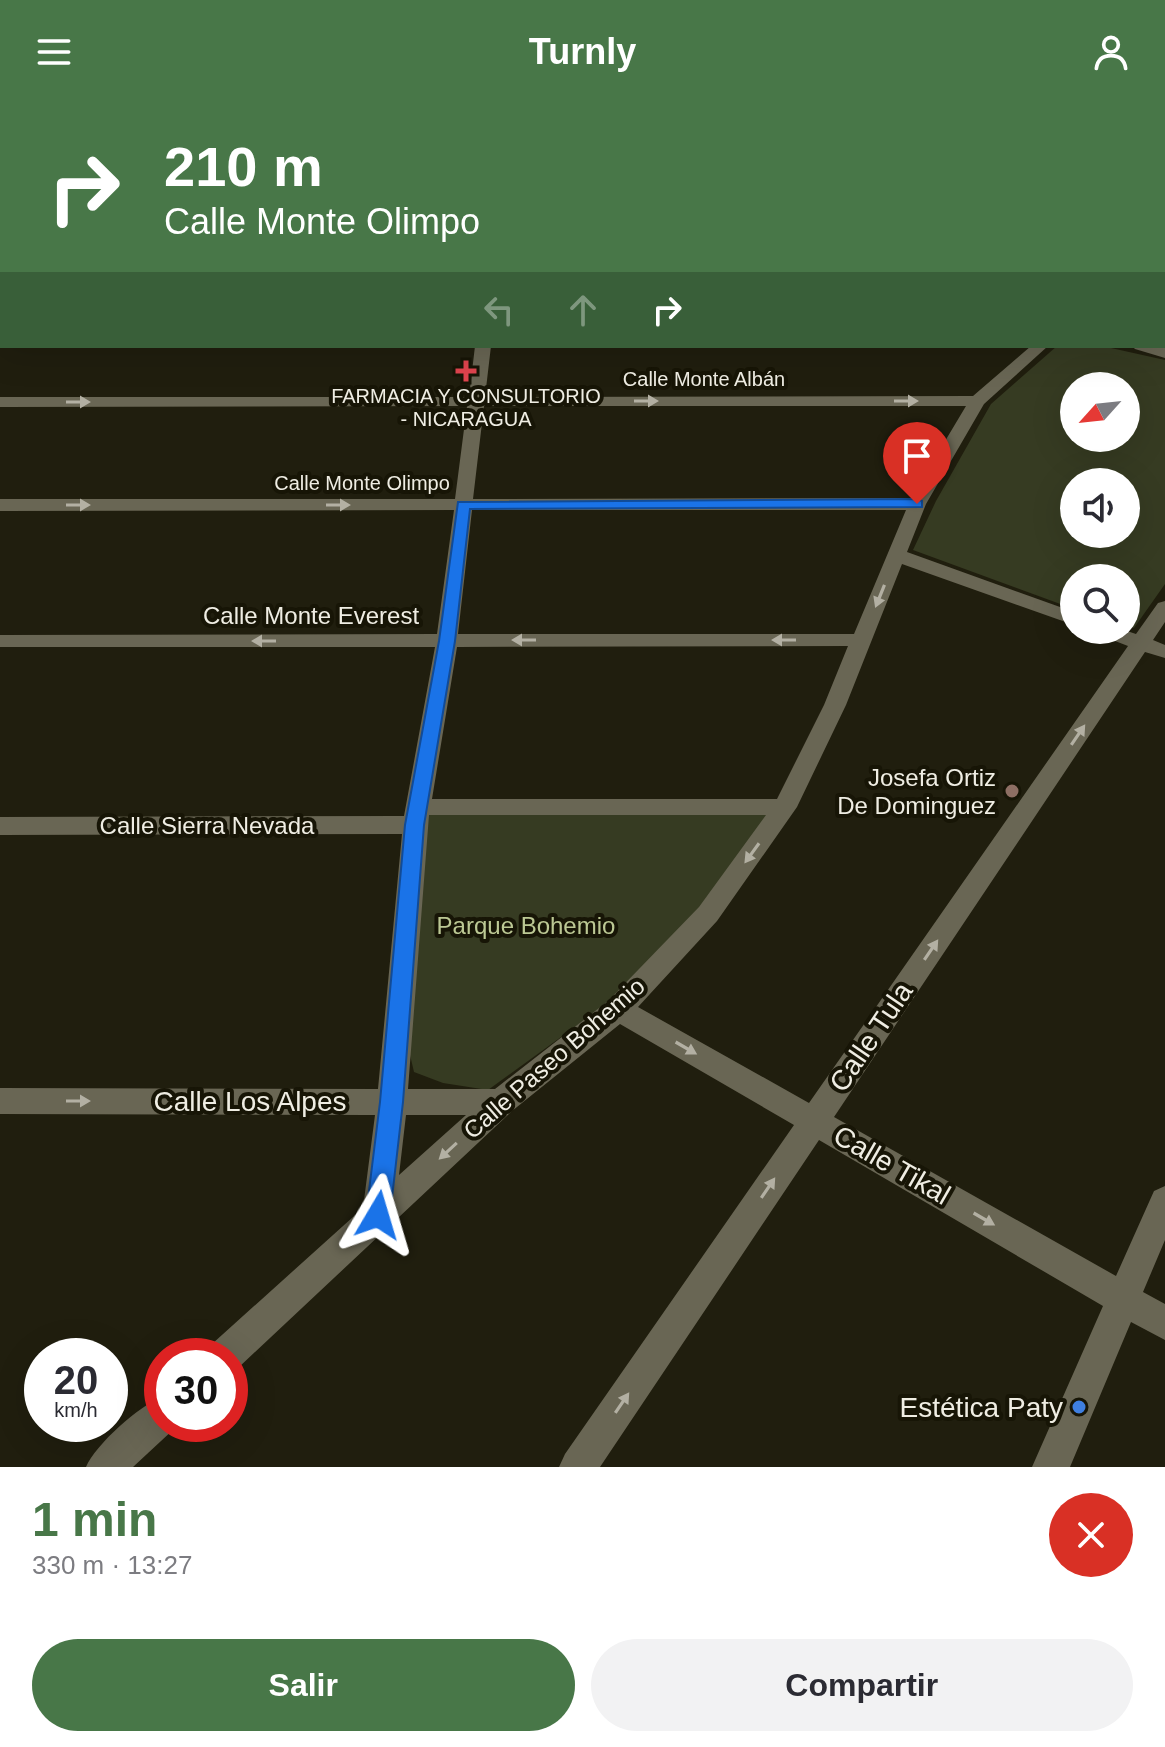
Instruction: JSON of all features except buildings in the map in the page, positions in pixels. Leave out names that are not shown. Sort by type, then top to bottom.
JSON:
[{"type":"street","points":[[378,1215],[392,1102],[416,816],[447,641],[483,348]]},
{"type":"street","name":"Calle Paseo Bohemio","points":[[245,1338],[501,1102],[618,1009],[708,914],[785,807],[835,705],[917,504],[977,401],[1038,348]]},
{"type":"street","name":"Calle Monte Albán","points":[[0,402],[977,401]]},
{"type":"street","name":"Calle Monte Olimpo","points":[[0,505],[917,504]]},
{"type":"street","points":[[896,555],[1060,614]]},
{"type":"street","name":"Calle Tula","points":[[578,1467],[814,1120],[1153,647],[1165,607]]},
{"type":"street","name":"Calle Monte Everest","points":[[0,641],[862,640]]},
{"type":"street","name":"Calle Sierra Nevada","points":[[0,826],[785,807]]},
{"type":"street","name":"Calle Tikal","points":[[618,1009],[1165,1323]]},
{"type":"street","name":"Calle Los Alpes","points":[[0,1101],[501,1102]]},
{"type":"street","points":[[1051,1467],[1165,1201]]},
{"type":"street","points":[[105,1467],[144,1431]]},
{"type":"green space","points":[[1055,348],[1111,348],[1165,360],[1165,584],[1140,619],[1140,564],[1060,564],[1060,604],[913,550],[936,501],[991,404]]},
{"type":"green space","name":"Parque Bohemio","points":[[426,812],[771,812],[687,924],[608,1003],[488,1090],[443,1083],[414,1072],[403,1025]]},
{"type":"place","name":"FARMACIA Y CONSULTORIO - NICARAGUA","points":[[466,371]]},
{"type":"place","name":"Josefa Ortiz De Dominguez","points":[[1012,791]]},
{"type":"place","name":"Estética Paty","points":[[1079,1407]]},
{"type":"route","points":[[378,1215],[392,1102],[415,825],[447,641],[463,505],[917,504]]}]
